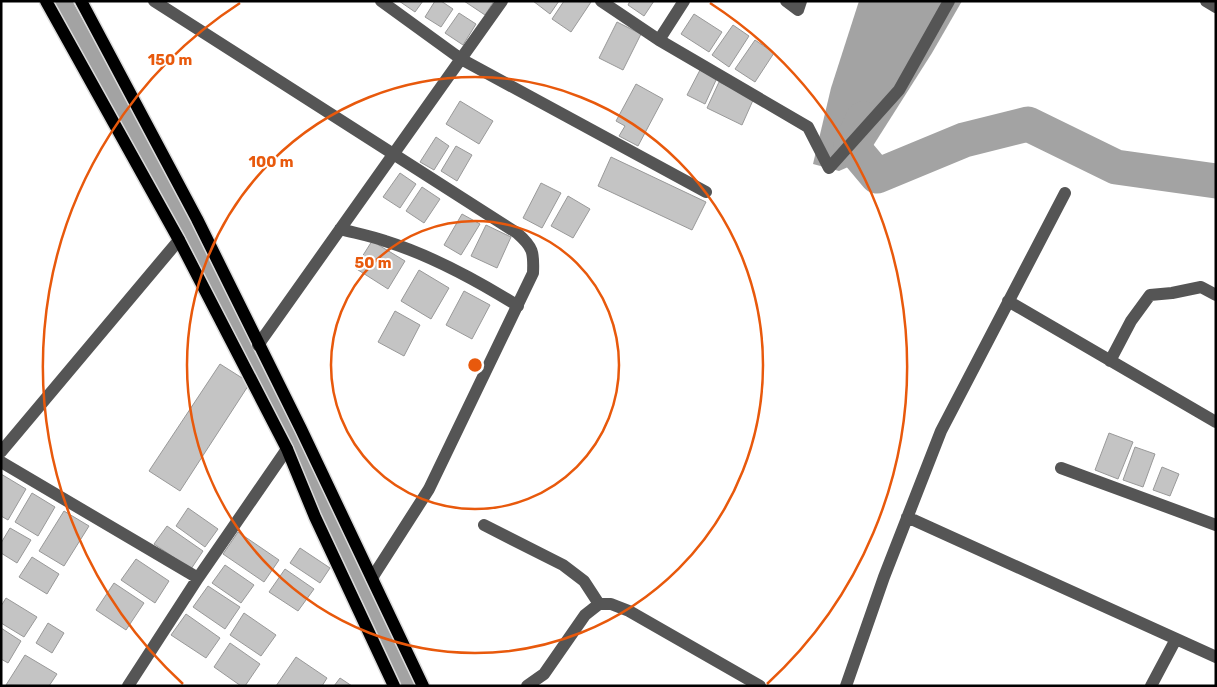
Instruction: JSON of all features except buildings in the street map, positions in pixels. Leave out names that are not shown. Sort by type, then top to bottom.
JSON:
[{"type":"main road","points":[[46,1],[178,240],[287,449],[315,517],[394,686]]},
{"type":"main road","points":[[82,2],[197,219],[301,429],[423,686]]},
{"type":"street","points":[[154,1],[517,233],[528,243],[534,254],[533,273],[429,489],[372,578]]},
{"type":"street","points":[[381,1],[461,59],[706,192]]},
{"type":"street","points":[[258,345],[502,1]]},
{"type":"street","points":[[601,1],[660,40],[808,127],[829,168],[899,90],[949,1]]},
{"type":"street","points":[[660,40],[684,1]]},
{"type":"street","points":[[786,1],[798,10],[801,1]]},
{"type":"street","points":[[1206,1],[1216,7]]},
{"type":"street","points":[[846,686],[884,576],[940,431],[1066,193]]},
{"type":"street","points":[[340,229],[386,241],[432,260],[518,306]]},
{"type":"street","points":[[1,452],[178,240]]},
{"type":"street","points":[[1110,361],[1131,321],[1150,295],[1172,293],[1201,286],[1216,295]]},
{"type":"street","points":[[1008,302],[1216,422]]},
{"type":"street","points":[[128,686],[198,578],[287,449]]},
{"type":"street","points":[[1,462],[198,578]]},
{"type":"street","points":[[1061,468],[1216,525]]},
{"type":"street","points":[[907,517],[1216,657]]},
{"type":"street","points":[[484,525],[563,565],[584,582],[599,604]]},
{"type":"street","points":[[527,686],[544,674],[586,614],[599,604],[611,604],[629,611],[760,686]]},
{"type":"street","points":[[1151,686],[1176,639]]},
{"type":"shaded area","points":[[859,1],[962,1],[932,53],[864,160],[839,171],[813,164],[831,88]]},
{"type":"waterway","points":[[61,1],[131,127],[219,296],[336,528],[380,634],[407,686]]},
{"type":"waterway","points":[[863,119],[851,145],[877,176],[964,140],[1028,124],[1116,167],[1216,181]]}]
